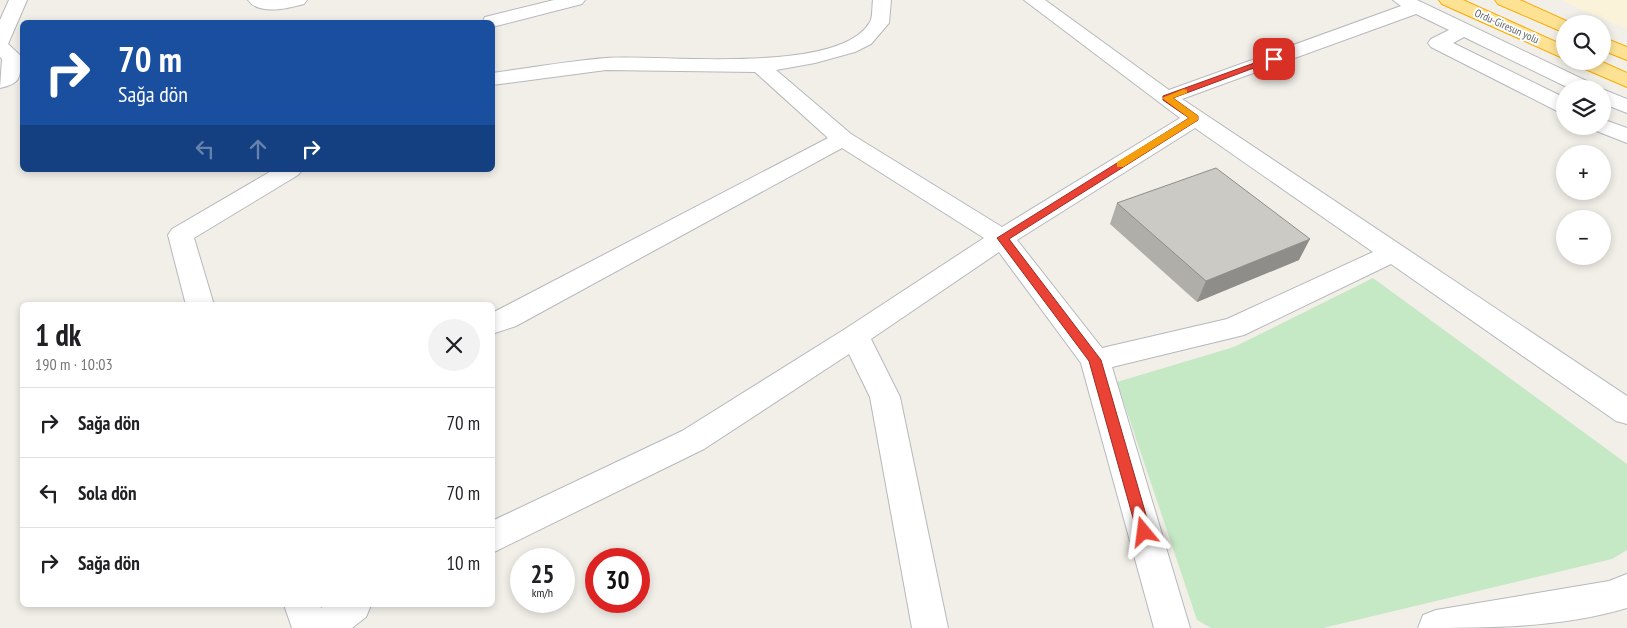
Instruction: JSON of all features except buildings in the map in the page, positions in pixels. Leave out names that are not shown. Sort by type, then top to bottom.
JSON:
[{"type":"highway","name":"Ordu-Giresun yolu","points":[[1448,0],[1556,49]]},
{"type":"highway","name":"Ordu-Giresun yolu","points":[[1504,0],[1556,22]]},
{"type":"highway","points":[[1611,47],[1627,54]]},
{"type":"highway","points":[[1603,70],[1627,81]]},
{"type":"street","points":[[0,42],[18,0]]},
{"type":"street","points":[[257,0],[274,5],[298,0]]},
{"type":"street","points":[[495,20],[576,0]]},
{"type":"street","points":[[495,78],[606,64],[760,66],[808,59],[848,48],[864,40],[880,23],[882,0]]},
{"type":"street","points":[[1033,0],[1166,98],[1627,412]]},
{"type":"street","points":[[1166,98],[1410,4],[1569,80]]},
{"type":"street","points":[[1464,30],[1438,43],[1556,102]]},
{"type":"street","points":[[0,47],[12,58],[9,79],[0,82]]},
{"type":"street","points":[[760,66],[843,139],[1002,238],[1095,360],[1172,628]]},
{"type":"street","points":[[1611,100],[1627,107]]},
{"type":"street","points":[[495,537],[693,440],[855,336],[1002,238],[1195,118]]},
{"type":"street","points":[[1611,129],[1627,136]]},
{"type":"street","points":[[495,323],[506,319],[843,139]]},
{"type":"street","points":[[199,302],[181,235],[287,172]]},
{"type":"street","points":[[1095,360],[1234,328],[1393,253]]},
{"type":"street","points":[[855,336],[885,397],[930,628]]},
{"type":"street","points":[[1436,628],[1609,598],[1627,591]]},
{"type":"street","points":[[303,607],[310,628]]},
{"type":"street","points":[[324,628],[350,607]]},
{"type":"green space","points":[[1373,278],[1627,464],[1627,550],[1612,559],[1323,628],[1211,628],[1197,620],[1117,382],[1234,347]]},
{"type":"sand","points":[[1561,0],[1627,0],[1627,29],[1611,22],[1611,15],[1595,15]]},
{"type":"slow traffic","points":[[1120,165],[1195,118],[1166,98],[1184,92]]},
{"type":"route","points":[[1144,532],[1095,360],[1002,238],[1195,118],[1166,98],[1274,59]]}]
